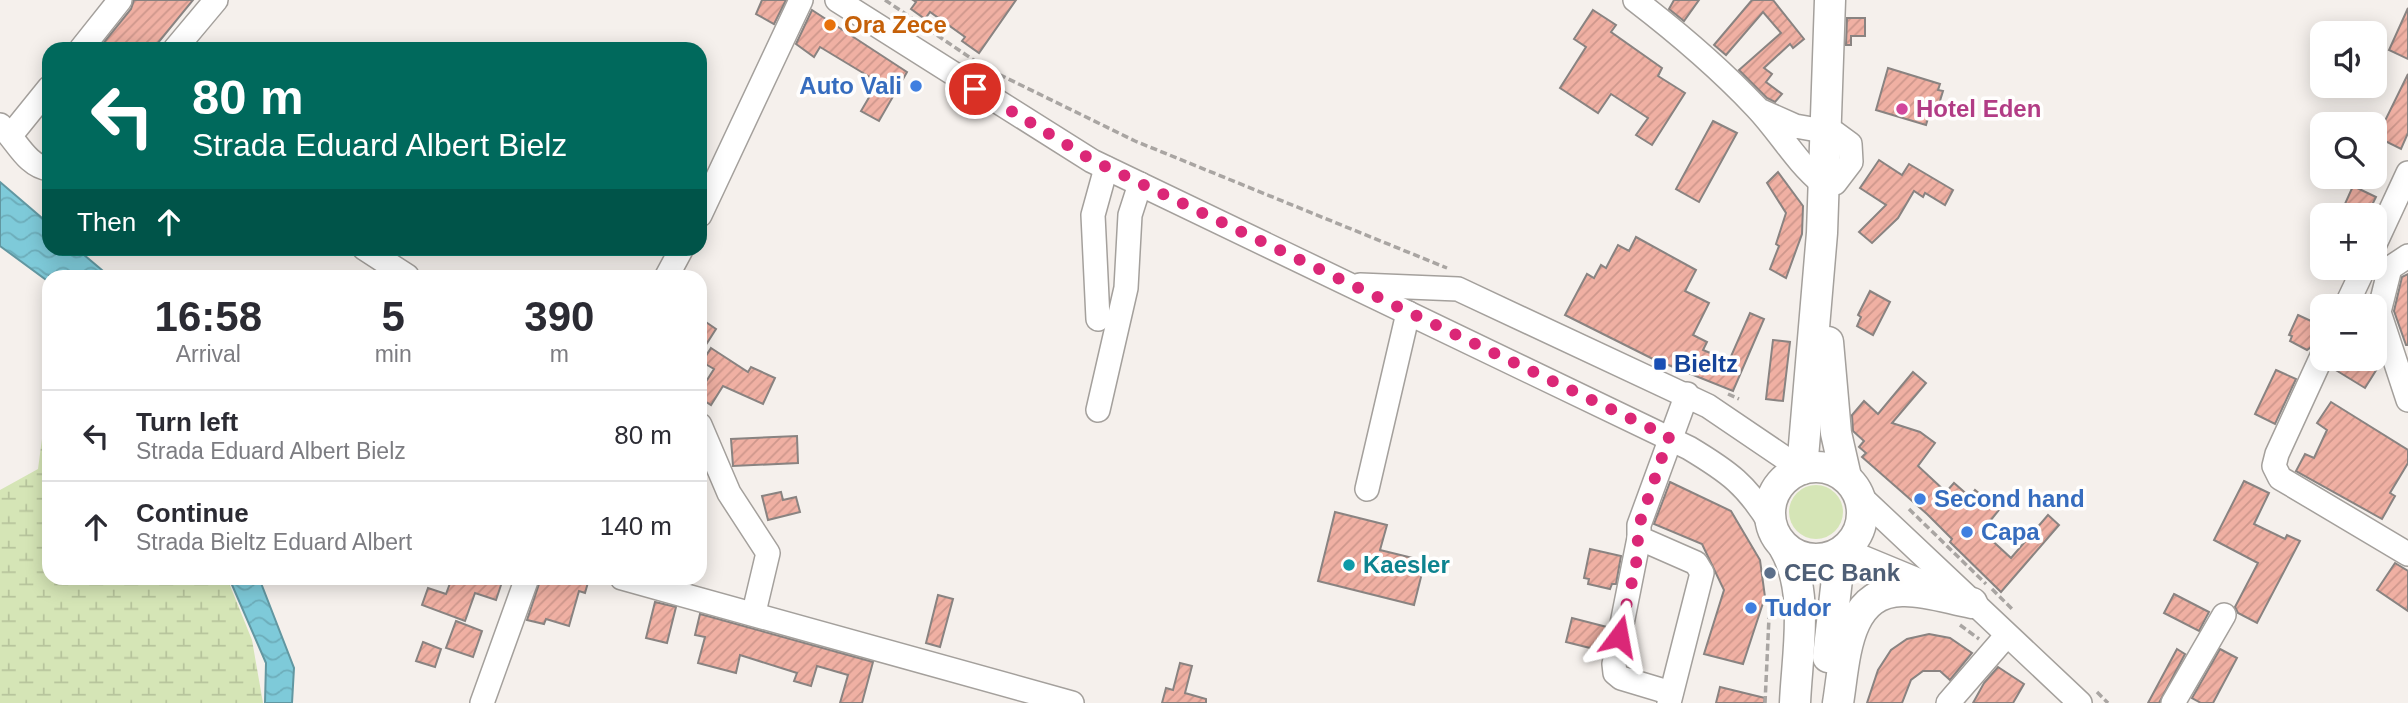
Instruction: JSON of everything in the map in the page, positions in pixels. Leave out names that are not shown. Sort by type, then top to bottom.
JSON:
[{"type":"main road","points":[[1801,469],[1822,233],[1830,0]]},
{"type":"main road","points":[[1822,233],[1830,385],[1836,433],[1861,525],[1843,552],[1823,703]]},
{"type":"main road","points":[[1795,703],[1797,586],[1794,566],[1778,536],[1773,496],[1784,480],[1801,469],[1830,468],[1852,486]]},
{"type":"main road","points":[[1778,536],[1811,560],[1843,552]]},
{"type":"main road","points":[[1838,703],[1849,634],[1854,621],[1870,602],[1884,594],[1901,591],[1962,611]]},
{"type":"street","points":[[182,42],[216,0]]},
{"type":"street","points":[[707,200],[801,0]]},
{"type":"street","points":[[837,0],[1053,138],[1106,167],[1669,437],[1730,474],[1751,493],[1778,536]]},
{"type":"street","points":[[1635,0],[1688,42],[1759,110],[1793,156],[1823,184]]},
{"type":"street","points":[[85,42],[114,2]]},
{"type":"street","points":[[42,95],[6,130],[26,156],[42,168]]},
{"type":"street","points":[[1759,110],[1795,126],[1824,132]]},
{"type":"street","points":[[1098,319],[1093,215],[1106,167]]},
{"type":"street","points":[[2387,218],[2408,173]]},
{"type":"street","points":[[1098,410],[1126,288],[1130,215],[1140,184]]},
{"type":"street","points":[[376,256],[398,270]]},
{"type":"street","points":[[2406,391],[2379,312],[2379,302],[2390,268],[2408,256]]},
{"type":"street","points":[[1351,284],[1458,289],[1687,394],[1726,416],[1801,469]]},
{"type":"street","points":[[1367,489],[1408,313]]},
{"type":"street","points":[[2315,371],[2277,454],[2274,466],[2280,478],[2408,554]]},
{"type":"street","points":[[1639,538],[1696,562],[1702,573],[1670,698],[1621,678],[1615,673],[1614,664],[1639,538],[1639,525],[1669,437],[1687,394]]},
{"type":"street","points":[[707,441],[729,493],[768,553],[754,612]]},
{"type":"street","points":[[1852,486],[1962,611]]},
{"type":"street","points":[[1843,552],[2007,634],[2084,693]]},
{"type":"street","points":[[482,703],[524,585]]},
{"type":"street","points":[[649,585],[754,612],[1073,703]]},
{"type":"street","points":[[2173,703],[2224,615]]},
{"type":"street","points":[[1948,703],[2007,634]]},
{"type":"path","points":[[885,0],[984,67],[1135,141],[1453,271]]},
{"type":"path","points":[[1727,394],[1739,399]]},
{"type":"path","points":[[1909,509],[2007,634]]},
{"type":"path","points":[[1765,703],[1770,596]]},
{"type":"path","points":[[1962,611],[2007,634]]},
{"type":"path","points":[[2084,693],[2108,703]]},
{"type":"green space","points":[[42,439],[42,585],[230,585],[252,640],[263,703],[0,703],[0,490],[38,469]]},
{"type":"green space","points":[[1816,485],[1835,493],[1843,512],[1835,531],[1816,539],[1797,531],[1789,512],[1797,493]]},
{"type":"water","points":[[0,182],[42,218],[42,256],[85,256],[102,270],[42,270],[42,277],[0,246]]},
{"type":"water","points":[[232,585],[262,585],[294,668],[292,703],[265,703],[266,663]]},
{"type":"building","points":[[134,0],[193,0],[159,42],[104,42],[131,9]]},
{"type":"building","points":[[762,0],[786,0],[774,24],[756,14]]},
{"type":"building","points":[[913,0],[1016,0],[979,53],[962,41],[965,37],[930,12],[925,19],[911,9],[916,2]]},
{"type":"building","points":[[1674,0],[1699,0],[1684,21],[1669,9]]},
{"type":"building","points":[[1752,0],[1773,0],[1804,39],[1793,48],[1790,44],[1764,68],[1772,74],[1766,82],[1782,94],[1775,102],[1767,98],[1739,70],[1781,33],[1763,12],[1726,55],[1714,45]]},
{"type":"building","points":[[2408,8],[2408,59],[2389,50]]},
{"type":"building","points":[[812,10],[907,72],[879,121],[861,111],[878,82],[820,47],[814,57],[796,44]]},
{"type":"building","points":[[1593,10],[1616,25],[1611,32],[1662,68],[1658,76],[1685,93],[1652,145],[1636,135],[1648,118],[1611,94],[1598,113],[1560,88],[1586,47],[1574,39]]},
{"type":"building","points":[[1847,18],[1865,18],[1865,36],[1851,36],[1851,45],[1846,45]]},
{"type":"building","points":[[1888,68],[1940,84],[1938,90],[1943,91],[1935,117],[1929,115],[1926,125],[1876,110]]},
{"type":"building","points":[[2408,74],[2408,133],[2401,149],[2387,142],[2387,117]]},
{"type":"building","points":[[1713,121],[1737,133],[1699,202],[1676,189]]},
{"type":"building","points":[[1879,160],[1902,175],[1909,164],[1953,190],[1945,205],[1925,193],[1923,197],[1914,191],[1898,218],[1872,243],[1859,232],[1886,205],[1860,188]]},
{"type":"building","points":[[1778,172],[1803,206],[1802,234],[1786,278],[1770,269],[1779,246],[1776,244],[1786,213],[1767,183]]},
{"type":"building","points":[[2352,189],[2359,189],[2376,197],[2373,203],[2345,203]]},
{"type":"building","points":[[1636,237],[1696,270],[1685,291],[1709,303],[1693,335],[1707,342],[1703,350],[1729,361],[1750,313],[1764,319],[1733,391],[1651,358],[1565,315],[1587,274],[1594,278],[1601,265],[1606,268],[1618,245],[1629,251]]},
{"type":"building","points":[[2408,274],[2406,345],[2394,311],[2402,277]]},
{"type":"building","points":[[1870,291],[1890,302],[1873,335],[1857,326],[1861,317],[1858,315]]},
{"type":"building","points":[[2298,315],[2310,320],[2310,348],[2307,350],[2290,341],[2292,336],[2289,335]]},
{"type":"building","points":[[707,323],[716,329],[707,343]]},
{"type":"building","points":[[1773,340],[1790,342],[1783,401],[1766,399]]},
{"type":"building","points":[[711,348],[748,372],[751,367],[775,378],[763,404],[723,386],[711,405],[707,402],[707,380],[714,369],[707,365],[707,354]]},
{"type":"building","points":[[2276,370],[2296,379],[2275,424],[2255,414]]},
{"type":"building","points":[[2337,371],[2376,371],[2365,388]]},
{"type":"building","points":[[1913,372],[1926,383],[1892,423],[1920,432],[1935,443],[1918,466],[1946,492],[1954,483],[1970,497],[1975,490],[1999,510],[1986,526],[1989,528],[1985,534],[2011,558],[2048,515],[2059,525],[2001,592],[1950,542],[1952,539],[1927,514],[1862,457],[1866,453],[1859,447],[1864,441],[1853,431],[1852,415],[1864,401],[1878,414]]},
{"type":"building","points":[[2331,402],[2408,450],[2408,463],[2390,493],[2395,496],[2382,519],[2296,471],[2305,454],[2314,458],[2327,430],[2317,423]]},
{"type":"building","points":[[797,436],[798,463],[733,466],[731,439]]},
{"type":"building","points":[[2244,481],[2269,493],[2254,524],[2285,539],[2287,535],[2300,541],[2257,623],[2238,613],[2235,607],[2258,563],[2214,540]]},
{"type":"building","points":[[1670,482],[1731,511],[1760,560],[1765,597],[1743,664],[1704,654],[1724,590],[1702,544],[1654,524]]},
{"type":"building","points":[[781,492],[783,500],[796,497],[800,512],[768,520],[762,496]]},
{"type":"building","name":"Kaesler","points":[[1335,512],[1387,525],[1380,550],[1425,561],[1414,605],[1318,581]]},
{"type":"building","points":[[1590,549],[1621,556],[1616,584],[1612,584],[1610,589],[1588,584],[1589,579],[1584,578]]},
{"type":"building","points":[[2395,563],[2408,571],[2408,611],[2377,590]]},
{"type":"building","points":[[449,585],[501,585],[496,600],[475,593],[465,621],[422,605],[428,588],[446,594]]},
{"type":"building","points":[[539,585],[587,585],[585,593],[579,591],[569,626],[546,619],[544,624],[527,620]]},
{"type":"building","points":[[2174,594],[2209,612],[2199,631],[2164,613]]},
{"type":"building","points":[[938,595],[953,599],[940,647],[926,643]]},
{"type":"building","points":[[655,602],[676,607],[667,643],[646,638]]},
{"type":"building","points":[[700,614],[873,662],[862,703],[840,703],[848,675],[817,666],[811,686],[794,681],[797,673],[740,655],[736,673],[698,663],[705,637],[695,635]]},
{"type":"building","points":[[1572,618],[1607,627],[1602,651],[1566,642]]},
{"type":"building","points":[[456,621],[482,631],[473,657],[446,648]]},
{"type":"building","points":[[1929,634],[1950,638],[1972,653],[1950,680],[1940,671],[1923,671],[1911,680],[1902,703],[1867,703],[1878,670],[1891,650],[1907,639]]},
{"type":"building","points":[[423,642],[441,649],[435,667],[416,661]]},
{"type":"building","points":[[2177,649],[2185,654],[2159,703],[2148,703]]},
{"type":"building","points":[[2220,649],[2237,658],[2213,703],[2201,703],[2192,698]]},
{"type":"building","points":[[1180,663],[1192,666],[1185,693],[1206,699],[1206,703],[1162,703],[1166,688],[1173,690]]},
{"type":"building","points":[[1998,667],[2024,684],[2013,703],[1973,703],[1984,683]]},
{"type":"building","points":[[1720,687],[1765,698],[1764,703],[1716,703]]},
{"type":"place","name":"Ora Zece","points":[[830,25]]},
{"type":"place","name":"Auto Vali","points":[[916,86]]},
{"type":"place","name":"Hotel Eden","points":[[1902,109]]},
{"type":"place","name":"Bieltz","points":[[1660,364]]},
{"type":"place","name":"Second hand","points":[[1920,499]]},
{"type":"place","name":"Capa","points":[[1967,532]]},
{"type":"place","name":"Kaesler","points":[[1349,565]]},
{"type":"place","name":"CEC Bank","points":[[1770,573]]},
{"type":"place","name":"Tudor","points":[[1751,608]]},
{"type":"route","points":[[975,89],[1092,160],[1669,437],[1639,525],[1636,565],[1619,636]]}]
